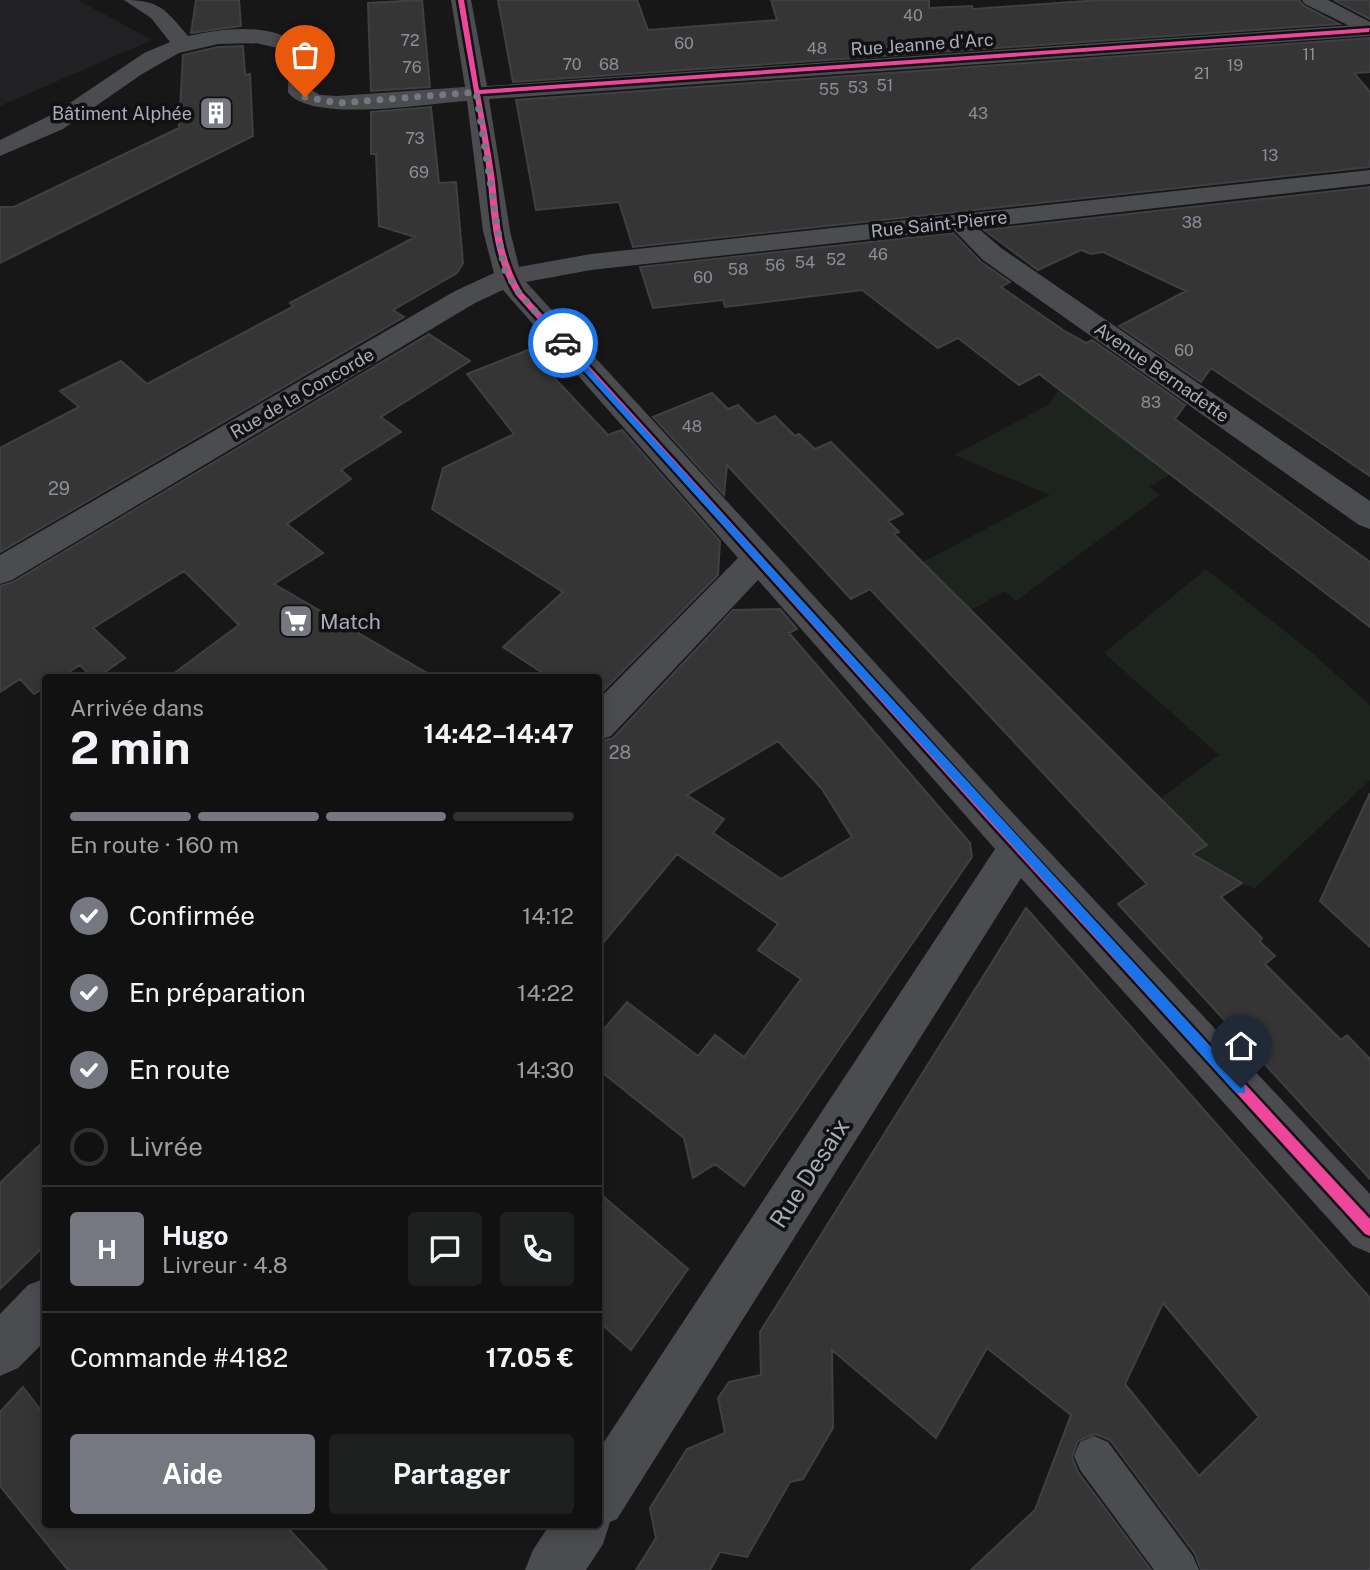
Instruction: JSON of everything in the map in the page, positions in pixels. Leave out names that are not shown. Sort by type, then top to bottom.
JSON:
[{"type":"street","points":[[0,149],[64,118],[122,76],[182,42],[158,14],[134,0]]},
{"type":"street","points":[[461,0],[490,166],[500,251],[508,277],[529,305],[758,559],[1370,1229]]},
{"type":"street","points":[[1312,0],[1370,30]]},
{"type":"street","name":"Rue Jeanne d'Arc","points":[[182,42],[240,36],[280,41],[300,58],[299,92],[315,101],[338,103],[1370,30]]},
{"type":"street","name":"Rue Saint-Pierre","points":[[508,277],[580,263],[1370,177]]},
{"type":"street","name":"Avenue Bernadette","points":[[960,221],[970,235],[992,254],[1370,517]]},
{"type":"street","name":"Rue de la Concorde","points":[[0,571],[465,297],[508,277]]},
{"type":"street","points":[[602,722],[758,559]]},
{"type":"street","name":"Rue Desaix","points":[[602,1494],[1019,847]]},
{"type":"street","points":[[0,1350],[42,1307]]},
{"type":"street","points":[[553,1570],[580,1528]]},
{"type":"lane","points":[[1094,1456],[1179,1570]]},
{"type":"shaded area","points":[[0,0],[78,0],[152,40],[0,106]]},
{"type":"shaded area","points":[[1060,389],[1172,473],[1150,487],[1160,495],[1016,601],[1005,591],[971,610],[923,562],[1050,495],[954,455],[1048,405]]},
{"type":"shaded area","points":[[1206,569],[1311,652],[1370,705],[1370,780],[1254,889],[1192,854],[1206,844],[1160,799],[1219,755],[1104,653]]},
{"type":"building","points":[[196,0],[239,0],[241,26],[191,33]]},
{"type":"building","points":[[422,0],[430,87],[371,91],[368,3]]},
{"type":"building","points":[[498,0],[637,0],[648,30],[777,20],[771,0],[929,0],[929,8],[972,6],[973,9],[1100,0],[1299,0],[1304,6],[1339,24],[513,82]]},
{"type":"building","points":[[1334,0],[1370,0],[1370,19]]},
{"type":"building","points":[[1370,38],[1370,72],[1354,73],[1370,92],[1370,167],[633,247],[619,202],[536,210],[516,100]]},
{"type":"building","points":[[243,46],[245,75],[250,74],[253,136],[0,263],[0,207],[14,207],[179,128],[183,55],[218,47]]},
{"type":"building","points":[[431,107],[439,183],[456,182],[463,263],[457,273],[393,310],[404,317],[0,552],[0,448],[79,407],[60,391],[121,361],[147,384],[294,306],[290,303],[415,237],[379,226],[376,154],[371,154],[371,112]]},
{"type":"building","points":[[1370,187],[1370,476],[1211,368],[1201,382],[1119,326],[1186,291],[1103,252],[1091,254],[1081,250],[1038,270],[984,230]]},
{"type":"building","points":[[953,233],[981,262],[1010,282],[1001,287],[1066,332],[1086,343],[1092,340],[1185,405],[1175,419],[1370,562],[1370,627],[1039,374],[1019,385],[958,338],[938,348],[862,290],[725,307],[723,300],[653,308],[640,267]]},
{"type":"building","points":[[429,334],[470,361],[381,417],[401,432],[341,470],[351,479],[287,524],[323,553],[274,584],[429,674],[173,674],[239,625],[184,571],[93,628],[125,658],[102,674],[89,674],[80,665],[66,674],[42,674],[42,689],[34,694],[20,679],[0,692],[0,586],[13,582]]},
{"type":"building","points":[[528,350],[608,435],[622,430],[720,541],[718,575],[602,692],[602,674],[544,674],[503,647],[563,592],[432,509],[443,468],[514,434],[467,374]]},
{"type":"building","points":[[712,393],[728,409],[738,405],[757,424],[775,416],[795,436],[799,434],[815,449],[831,442],[903,514],[888,521],[899,532],[894,534],[1207,845],[1192,854],[1242,883],[1221,897],[1262,938],[1260,942],[1275,956],[1265,964],[1341,1040],[1347,1035],[1370,1059],[1370,1179],[1118,904],[1147,884],[959,683],[870,589],[851,599],[727,465],[724,495],[653,417]]},
{"type":"building","points":[[780,609],[797,629],[789,633],[970,843],[972,857],[744,1186],[715,1164],[693,1178],[684,1138],[602,1072],[602,1031],[627,1002],[698,1056],[715,1035],[744,1057],[801,979],[758,950],[778,924],[677,854],[602,944],[602,741],[613,738],[733,610]],"holes":[[[778,741],[822,789],[852,837],[781,879],[713,833],[724,819],[687,795]]]},
{"type":"building","points":[[1370,793],[1370,947],[1320,901]]},
{"type":"building","points":[[1026,908],[1370,1298],[1370,1570],[1201,1570],[1195,1554],[1110,1440],[1095,1434],[1078,1441],[1072,1457],[1078,1472],[1151,1570],[971,1570],[1035,1510],[1071,1415],[987,1348],[936,1438],[832,1350],[833,1428],[803,1479],[790,1482],[747,1557],[720,1552],[710,1570],[636,1570],[656,1538],[650,1508],[687,1449],[725,1433],[718,1398],[729,1382],[761,1375],[760,1332]],"holes":[[[1163,1303],[1259,1417],[1199,1476],[1125,1384]]]},
{"type":"building","points":[[42,1143],[42,1248],[0,1289],[0,1183]]},
{"type":"building","points":[[602,1195],[688,1269],[631,1350],[602,1325]]},
{"type":"building","points":[[23,1387],[42,1412],[42,1528],[288,1528],[327,1570],[68,1570],[0,1486],[0,1412]]},
{"type":"cycle path","points":[[461,0],[489,164],[499,248],[510,279],[519,293],[995,821],[1370,1229]]},
{"type":"cycle path","points":[[476,92],[1369,30]]},
{"type":"way so far","points":[[305,97],[315,101],[338,103],[476,92],[490,166],[504,269],[519,293],[563,343]]},
{"type":"place","name":"Bâtiment Alphée","points":[[216,113]]},
{"type":"place","name":"Match","points":[[296,621]]},
{"type":"route","points":[[563,343],[995,821],[1241,1088]]}]
